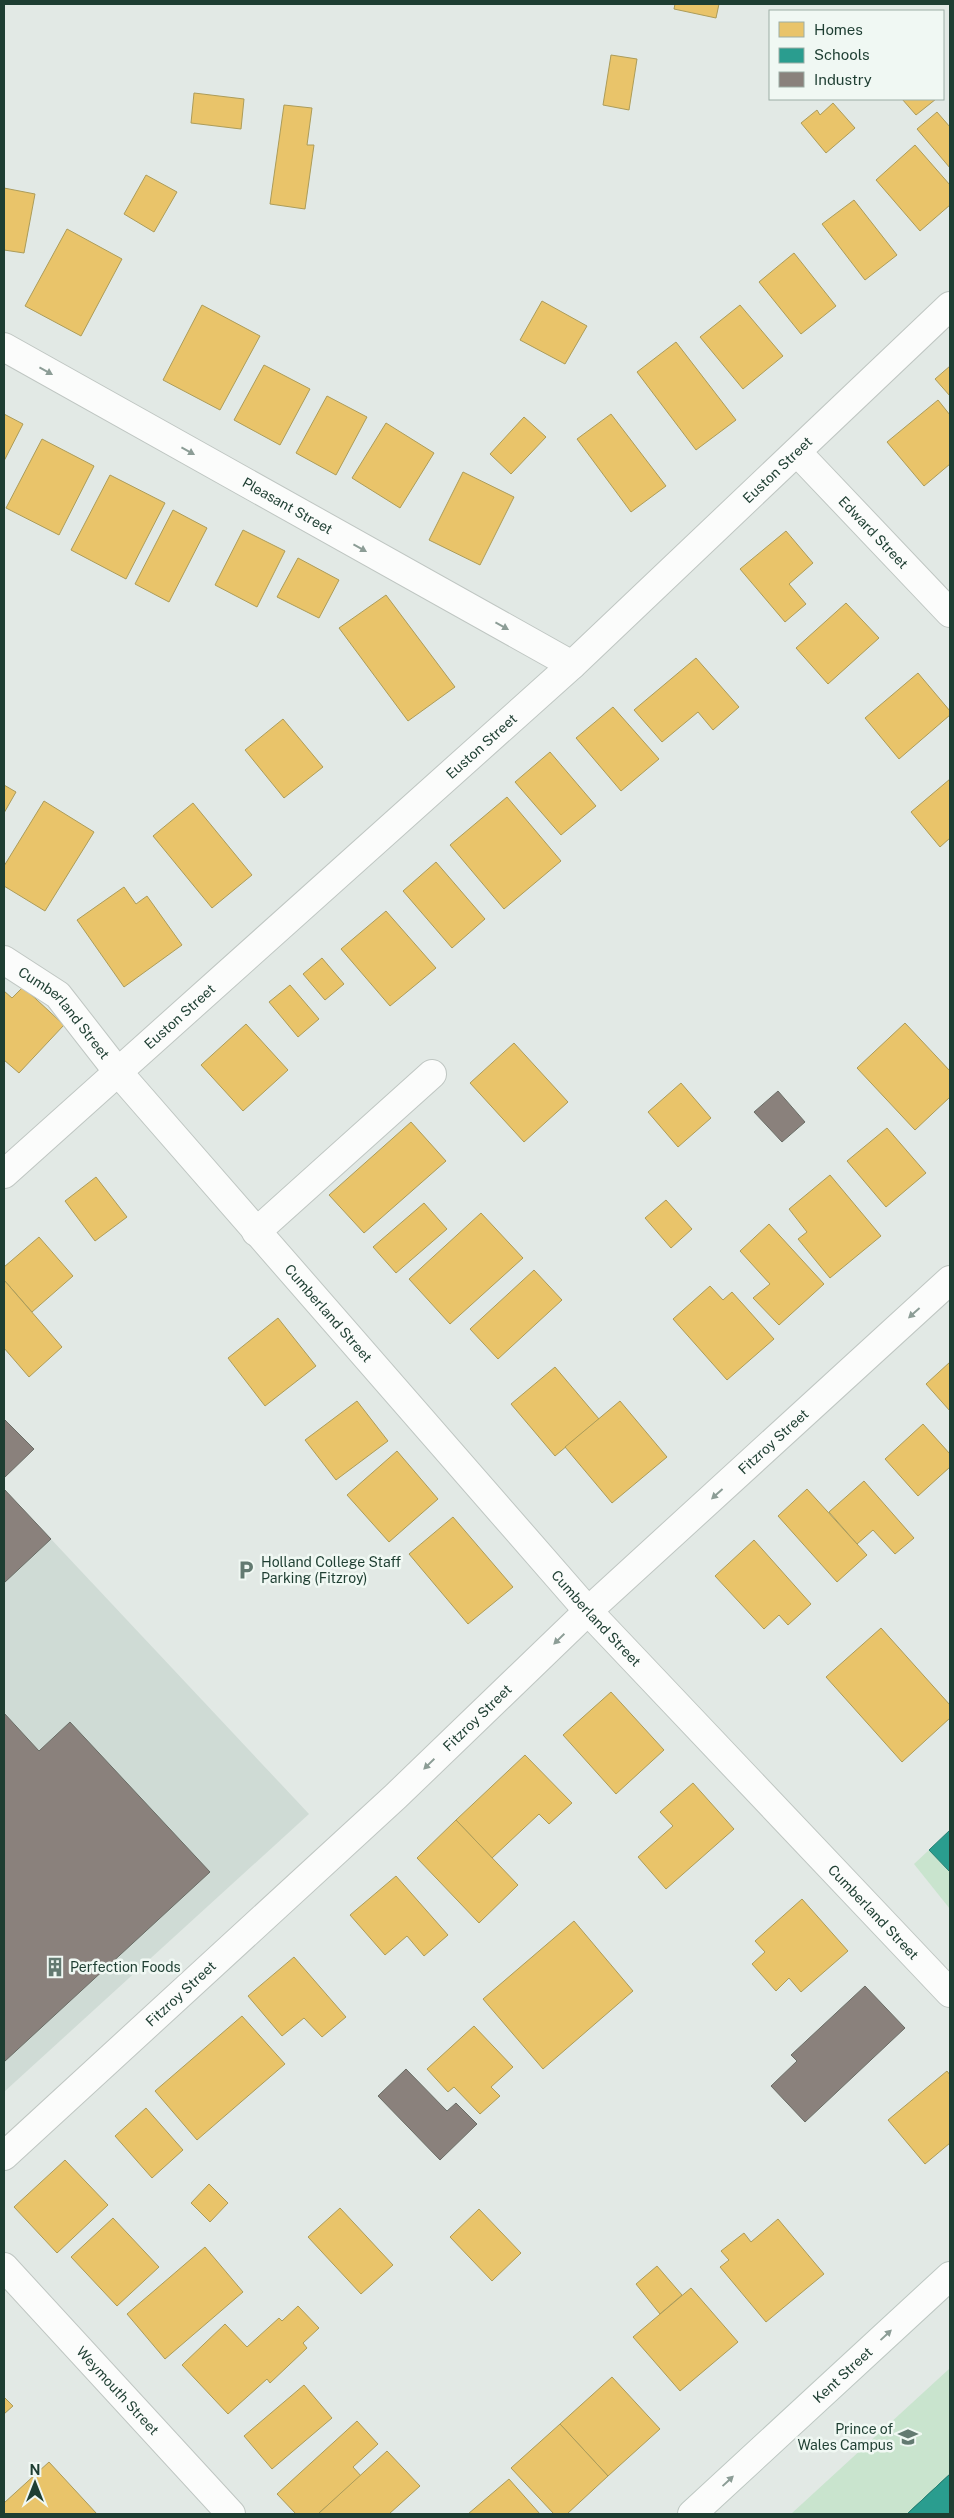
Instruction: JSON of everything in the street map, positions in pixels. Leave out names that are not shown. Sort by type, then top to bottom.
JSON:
[{"type":"street","name":"Euston Street","points":[[4,1174],[572,665],[950,306]]},
{"type":"street","name":"Pleasant Street","points":[[4,347],[572,665]]},
{"type":"street","name":"Edward Street","points":[[797,452],[950,613]]},
{"type":"street","name":"Cumberland Street","points":[[4,960],[58,995],[118,1072],[588,1611],[950,1993]]},
{"type":"street","points":[[256,1232],[432,1074]]},
{"type":"street","name":"Fitzroy Street","points":[[4,2156],[396,1796],[588,1611],[950,1280]]},
{"type":"street","name":"Weymouth Street","points":[[4,2267],[226,2512]]},
{"type":"street","name":"Kent Street","points":[[692,2514],[950,2276]]},
{"type":"shaded area","points":[[4,1489],[309,1814],[4,2092]]},
{"type":"green space","points":[[929,1850],[950,1872],[950,1909],[914,1864]]},
{"type":"green space","name":"Prince of Wales Campus","points":[[949,2369],[950,2474],[907,2514],[791,2514]]},
{"type":"building: Homes","points":[[675,4],[719,4],[716,18],[674,9]]},
{"type":"building: Homes","points":[[611,55],[637,59],[629,110],[603,105]]},
{"type":"building: Homes","points":[[194,93],[244,99],[241,129],[191,123]]},
{"type":"building: Homes","points":[[903,100],[935,100],[916,115]]},
{"type":"building: Homes","points":[[833,103],[855,128],[826,153],[801,123],[817,110],[820,115]]},
{"type":"building: Homes","points":[[284,105],[312,108],[307,145],[314,145],[305,209],[270,204]]},
{"type":"building: Homes","points":[[937,112],[950,127],[950,168],[917,129]]},
{"type":"building: Homes","points":[[915,145],[950,185],[950,205],[920,231],[876,180]]},
{"type":"building: Homes","points":[[146,175],[177,192],[154,232],[124,214]]},
{"type":"building: Homes","points":[[4,188],[35,194],[24,253],[4,250]]},
{"type":"building: Homes","points":[[854,200],[897,255],[865,280],[822,224]]},
{"type":"building: Homes","points":[[67,229],[122,259],[81,336],[25,306]]},
{"type":"building: Homes","points":[[794,253],[836,306],[801,334],[759,282]]},
{"type":"building: Homes","points":[[542,301],[587,326],[565,364],[520,340]]},
{"type":"building: Homes","points":[[202,305],[260,336],[220,410],[163,380]]},
{"type":"building: Homes","points":[[740,305],[783,356],[743,389],[700,337]]},
{"type":"building: Homes","points":[[676,342],[736,420],[696,450],[637,372]]},
{"type":"building: Homes","points":[[264,365],[310,389],[280,445],[234,420]]},
{"type":"building: Homes","points":[[950,366],[950,396],[935,379]]},
{"type":"building: Homes","points":[[327,396],[367,417],[336,475],[296,453]]},
{"type":"building: Homes","points":[[938,400],[950,415],[950,464],[924,486],[887,442]]},
{"type":"building: Homes","points":[[4,414],[23,424],[4,461]]},
{"type":"building: Homes","points":[[611,414],[666,486],[631,512],[577,439]]},
{"type":"building: Homes","points":[[524,417],[546,437],[511,474],[490,454]]},
{"type":"building: Homes","points":[[386,423],[434,453],[400,508],[352,478]]},
{"type":"building: Homes","points":[[42,439],[94,466],[59,535],[6,508]]},
{"type":"building: Homes","points":[[463,472],[514,497],[480,565],[429,540]]},
{"type":"building: Homes","points":[[110,475],[165,503],[126,579],[71,550]]},
{"type":"building: Homes","points":[[173,510],[207,528],[169,602],[135,584]]},
{"type":"building: Homes","points":[[243,530],[285,551],[257,607],[215,585]]},
{"type":"building: Homes","points":[[786,531],[813,563],[789,584],[806,604],[785,622],[740,569]]},
{"type":"building: Homes","points":[[298,558],[339,580],[319,618],[277,597]]},
{"type":"building: Homes","points":[[386,595],[455,687],[408,721],[339,628]]},
{"type":"building: Homes","points":[[846,603],[879,638],[828,684],[796,648]]},
{"type":"building: Homes","points":[[696,658],[739,707],[713,730],[698,712],[662,742],[634,710]]},
{"type":"building: Homes","points":[[918,673],[950,711],[950,715],[899,759],[865,718]]},
{"type":"building: Homes","points":[[613,707],[659,759],[621,791],[576,738]]},
{"type":"building: Homes","points":[[283,719],[323,767],[284,798],[245,750]]},
{"type":"building: Homes","points":[[550,752],[596,806],[561,835],[515,782]]},
{"type":"building: Homes","points":[[950,779],[950,838],[940,847],[911,812]]},
{"type":"building: Homes","points":[[4,785],[16,792],[4,813]]},
{"type":"building: Homes","points":[[507,797],[561,861],[504,909],[450,845]]},
{"type":"building: Homes","points":[[44,801],[94,832],[45,911],[4,886],[4,866]]},
{"type":"building: Homes","points":[[193,803],[252,875],[212,908],[153,836]]},
{"type":"building: Homes","points":[[436,862],[485,919],[452,948],[403,891]]},
{"type":"building: Homes","points":[[124,887],[136,904],[147,896],[182,945],[124,987],[77,920]]},
{"type":"building: Homes","points":[[386,911],[436,968],[390,1006],[341,949]]},
{"type":"building: Homes","points":[[322,958],[344,984],[325,1000],[303,974]]},
{"type":"building: Homes","points":[[290,985],[319,1019],[298,1037],[269,1002]]},
{"type":"building: Homes","points":[[23,987],[64,1025],[19,1073],[4,1060],[4,991],[12,998]]},
{"type":"building: Homes","points":[[905,1023],[950,1071],[950,1097],[915,1130],[857,1068]]},
{"type":"building: Homes","points":[[246,1024],[288,1070],[243,1111],[201,1065]]},
{"type":"building: Homes","points":[[514,1043],[568,1102],[524,1142],[470,1083]]},
{"type":"building: Homes","points":[[681,1083],[711,1118],[678,1147],[648,1112]]},
{"type":"building: Homes","points":[[411,1122],[446,1161],[364,1233],[329,1195]]},
{"type":"building: Homes","points":[[887,1128],[926,1173],[886,1207],[847,1161]]},
{"type":"building: Homes","points":[[830,1175],[881,1236],[830,1278],[798,1239],[807,1232],[789,1209]]},
{"type":"building: Homes","points":[[96,1177],[127,1217],[95,1241],[65,1201]]},
{"type":"building: Homes","points":[[666,1200],[692,1229],[671,1248],[645,1218]]},
{"type":"building: Homes","points":[[424,1203],[447,1229],[396,1273],[373,1247]]},
{"type":"building: Homes","points":[[481,1213],[523,1258],[450,1324],[409,1279]]},
{"type":"building: Homes","points":[[769,1224],[824,1284],[779,1325],[753,1298],[770,1284],[740,1251]]},
{"type":"building: Homes","points":[[39,1237],[73,1276],[32,1312],[4,1280],[4,1267]]},
{"type":"building: Homes","points":[[534,1270],[562,1300],[498,1359],[470,1329]]},
{"type":"building: Homes","points":[[4,1280],[62,1347],[29,1377],[4,1348]]},
{"type":"building: Homes","points":[[710,1286],[723,1300],[732,1292],[774,1339],[727,1380],[673,1319]]},
{"type":"building: Homes","points":[[278,1318],[316,1366],[265,1406],[228,1358]]},
{"type":"building: Homes","points":[[950,1362],[950,1411],[926,1384]]},
{"type":"building: Homes","points":[[555,1367],[599,1419],[555,1456],[511,1404]]},
{"type":"building: Homes","points":[[357,1401],[388,1441],[336,1480],[305,1440]]},
{"type":"building: Homes","points":[[620,1401],[667,1457],[612,1503],[565,1447]]},
{"type":"building: Homes","points":[[923,1424],[950,1454],[950,1467],[918,1496],[885,1459]]},
{"type":"building: Homes","points":[[397,1451],[438,1499],[389,1542],[347,1495]]},
{"type":"building: Homes","points":[[864,1481],[914,1538],[895,1554],[873,1530],[857,1544],[829,1512]]},
{"type":"building: Homes","points":[[807,1489],[867,1555],[837,1582],[778,1516]]},
{"type":"building: Homes","points":[[453,1517],[513,1587],[468,1624],[409,1554]]},
{"type":"building: Homes","points":[[754,1540],[811,1604],[788,1625],[779,1615],[764,1629],[715,1576]]},
{"type":"building: Homes","points":[[881,1628],[950,1705],[950,1718],[902,1762],[826,1677]]},
{"type":"building: Homes","points":[[611,1692],[664,1750],[616,1794],[563,1735]]},
{"type":"building: Homes","points":[[525,1755],[572,1803],[549,1824],[539,1814],[492,1858],[456,1820]]},
{"type":"building: Homes","points":[[693,1783],[734,1829],[666,1889],[638,1857],[673,1826],[660,1812]]},
{"type":"building: Homes","points":[[456,1820],[518,1885],[479,1923],[417,1858]]},
{"type":"building: Homes","points":[[396,1876],[448,1935],[424,1956],[407,1936],[385,1955],[350,1915]]},
{"type":"building: Homes","points":[[802,1899],[848,1951],[801,1992],[789,1978],[776,1991],[752,1964],[765,1952],[755,1941]]},
{"type":"building: Homes","points":[[574,1921],[633,1991],[543,2069],[483,1999]]},
{"type":"building: Homes","points":[[294,1957],[346,2017],[322,2037],[304,2018],[282,2036],[248,1996]]},
{"type":"building: Homes","points":[[242,2016],[285,2064],[197,2140],[155,2091]]},
{"type":"building: Homes","points":[[474,2026],[513,2067],[491,2087],[500,2096],[480,2114],[454,2087],[448,2092],[427,2069]]},
{"type":"building: Homes","points":[[947,2071],[950,2075],[950,2143],[925,2164],[888,2120]]},
{"type":"building: Homes","points":[[146,2108],[183,2150],[152,2178],[115,2136]]},
{"type":"building: Homes","points":[[65,2160],[108,2205],[57,2253],[14,2207]]},
{"type":"building: Homes","points":[[209,2184],[228,2203],[210,2222],[191,2203]]},
{"type":"building: Homes","points":[[340,2208],[393,2265],[361,2294],[308,2237]]},
{"type":"building: Homes","points":[[479,2209],[521,2253],[492,2281],[450,2237]]},
{"type":"building: Homes","points":[[113,2218],[159,2267],[117,2306],[71,2257]]},
{"type":"building: Homes","points":[[778,2219],[824,2274],[766,2322],[720,2267],[729,2260],[721,2251],[744,2233],[751,2242]]},
{"type":"building: Homes","points":[[205,2247],[243,2292],[165,2359],[127,2314]]},
{"type":"building: Homes","points":[[657,2266],[682,2295],[660,2314],[636,2284]]},
{"type":"building: Homes","points":[[691,2288],[738,2342],[680,2391],[633,2337]]},
{"type":"building: Homes","points":[[298,2306],[319,2328],[303,2343],[307,2348],[270,2383],[267,2379],[228,2414],[182,2365],[225,2324],[247,2347],[279,2318],[282,2321]]},
{"type":"building: Homes","points":[[612,2377],[660,2429],[608,2476],[560,2424]]},
{"type":"building: Homes","points":[[304,2385],[332,2418],[272,2469],[244,2436]]},
{"type":"building: Homes","points":[[4,2397],[13,2406],[4,2414]]},
{"type":"building: Homes","points":[[357,2421],[378,2444],[353,2467],[361,2476],[318,2514],[296,2514],[277,2494]]},
{"type":"building: Homes","points":[[560,2424],[608,2476],[567,2514],[554,2514],[511,2468]]},
{"type":"building: Homes","points":[[387,2451],[420,2486],[389,2514],[318,2514]]},
{"type":"building: Homes","points":[[49,2462],[97,2514],[4,2514],[4,2503]]},
{"type":"building: Homes","points":[[509,2479],[540,2514],[468,2514]]},
{"type":"building: Schools","points":[[950,1830],[950,1872],[929,1850]]},
{"type":"building: Schools","points":[[950,2474],[950,2514],[907,2514]]},
{"type":"building: Schools","points":[[950,2474],[950,2514],[907,2514]]},
{"type":"building: Industry","points":[[778,1091],[805,1122],[782,1142],[754,1112]]},
{"type":"building: Industry","points":[[4,1419],[34,1449],[4,1478]]},
{"type":"building: Industry","points":[[4,1489],[51,1539],[4,1583]]},
{"type":"building: Industry","name":"Perfection Foods","points":[[4,1713],[39,1751],[70,1722],[210,1872],[4,2062]]},
{"type":"building: Industry","points":[[865,1986],[905,2028],[805,2122],[771,2086],[797,2061],[791,2055]]},
{"type":"building: Industry","points":[[406,2069],[447,2111],[456,2103],[477,2124],[440,2160],[378,2096]]},
{"type":"place","name":"Holland College Staff Parking (Fitzroy)","points":[[246,1570]]},
{"type":"place","name":"Perfection Foods","points":[[55,1967]]},
{"type":"place","name":"Prince of Wales Campus","points":[[908,2437]]}]
